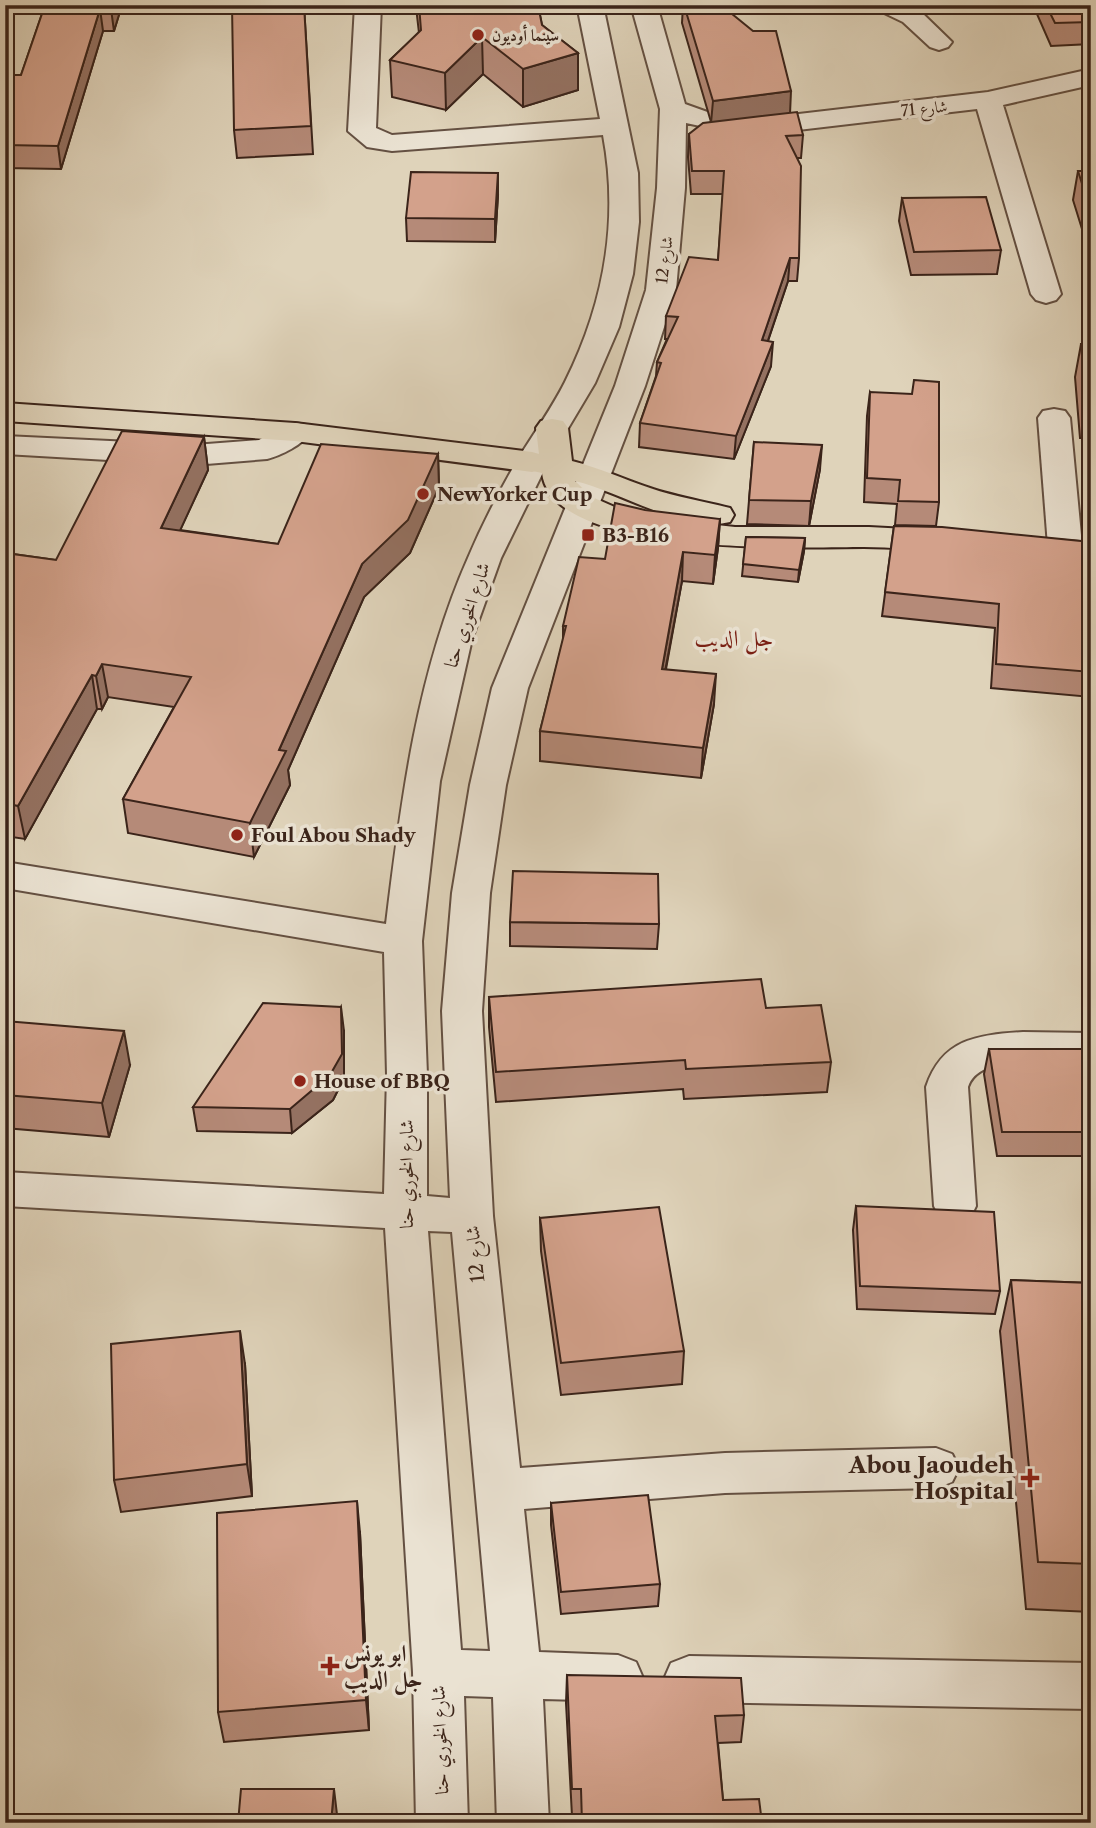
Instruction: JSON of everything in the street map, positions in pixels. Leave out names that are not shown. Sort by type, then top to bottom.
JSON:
[{"type":"main road","points":[[5,388],[230,407],[286,432]]},
{"type":"main road","points":[[5,412],[286,432],[545,464],[566,493],[587,490],[628,525],[681,533],[735,537],[869,537],[981,542]]},
{"type":"main road","points":[[545,464],[552,428]]},
{"type":"street","points":[[368,5],[362,131],[370,138],[392,143],[615,126]]},
{"type":"street","name":"شارع 12","points":[[523,1823],[517,1676],[472,1216],[462,1011],[471,893],[488,785],[510,688],[630,386],[661,290],[671,188],[665,125],[644,5]]},
{"type":"street","points":[[887,5],[912,17],[939,42]]},
{"type":"street","points":[[552,428],[580,383],[604,327],[618,274],[625,222],[624,173],[592,14]]},
{"type":"street","points":[[592,14],[623,61],[635,100]]},
{"type":"street","name":"شارع 71","points":[[665,125],[756,127],[988,100],[1091,77]]},
{"type":"street","points":[[988,100],[1046,294]]},
{"type":"street","points":[[1054,418],[1064,546]]},
{"type":"street","points":[[5,445],[194,455],[267,449],[286,432]]},
{"type":"street","name":"شارع الخوري حنا","points":[[442,1823],[438,1672],[405,1212],[407,1074],[403,941],[422,781],[455,639],[484,558],[545,464]]},
{"type":"street","points":[[5,875],[403,941]]},
{"type":"street","points":[[955,1206],[947,1087],[952,1072],[961,1062],[978,1053],[1023,1048],[1091,1048]]},
{"type":"street","points":[[5,1189],[472,1216]]},
{"type":"street","points":[[499,1490],[725,1473],[936,1468]]},
{"type":"street","points":[[438,1672],[517,1676],[1091,1686]]},
{"type":"building","points":[[45,5],[113,5],[111,9],[100,9],[58,146],[5,145],[5,95],[13,75],[21,75]]},
{"type":"building","points":[[232,5],[304,5],[311,126],[234,130]]},
{"type":"building","points":[[419,5],[538,5],[542,25],[578,53],[523,69],[482,37],[445,73],[390,60],[421,30]]},
{"type":"building","points":[[684,5],[721,5],[753,31],[776,31],[791,91],[713,101]]},
{"type":"building","points":[[1046,5],[1091,5],[1091,22],[1055,23]]},
{"type":"building","points":[[797,112],[803,135],[786,136],[801,166],[799,258],[790,258],[762,340],[773,342],[736,436],[640,423],[661,363],[657,362],[678,317],[666,316],[689,257],[718,260],[724,171],[692,171],[689,134],[703,123]]},
{"type":"building","points":[[1078,171],[1091,171],[1091,212]]},
{"type":"building","points":[[411,172],[498,173],[495,219],[406,218]]},
{"type":"building","points":[[986,197],[1001,250],[914,252],[902,198]]},
{"type":"building","points":[[1081,344],[1091,344],[1091,404],[1086,404]]},
{"type":"building","points":[[914,380],[939,382],[939,502],[898,501],[900,480],[867,478],[870,392],[912,394]]},
{"type":"building","points":[[122,431],[204,437],[161,528],[278,544],[321,444],[438,454],[408,520],[362,564],[279,750],[286,751],[250,823],[123,799],[191,677],[102,664],[96,676],[92,675],[18,806],[5,803],[5,553],[56,560]]},
{"type":"building","points":[[754,442],[822,445],[811,501],[749,500]]},
{"type":"building","points":[[615,503],[645,510],[720,519],[715,555],[683,552],[662,669],[716,674],[703,748],[540,731],[566,626],[563,626],[579,557],[605,559]]},
{"type":"building","points":[[894,526],[942,527],[1091,542],[1091,672],[996,664],[999,604],[885,592]]},
{"type":"building","points":[[746,537],[805,538],[799,570],[743,564]]},
{"type":"building","points":[[513,871],[658,874],[659,924],[510,922]]},
{"type":"building","points":[[761,979],[766,1008],[821,1005],[831,1062],[686,1069],[685,1060],[496,1072],[489,997]]},
{"type":"building","points":[[263,1003],[341,1007],[342,1054],[330,1075],[290,1109],[193,1107]]},
{"type":"building","points":[[5,1021],[124,1031],[102,1103],[5,1095]]},
{"type":"building","points":[[989,1049],[1087,1049],[1091,1069],[1091,1132],[1002,1132]]},
{"type":"building","points":[[856,1206],[994,1212],[1000,1291],[860,1286]]},
{"type":"building","points":[[659,1207],[684,1351],[561,1363],[540,1218]]},
{"type":"building","points":[[1011,1280],[1091,1283],[1091,1564],[1038,1562]]},
{"type":"building","points":[[240,1331],[247,1464],[114,1480],[111,1344]]},
{"type":"building","points":[[648,1495],[660,1584],[561,1592],[551,1503]]},
{"type":"building","points":[[357,1501],[366,1700],[218,1712],[217,1513]]},
{"type":"building","points":[[567,1675],[741,1678],[744,1715],[715,1716],[723,1800],[759,1799],[762,1823],[582,1823],[581,1789],[572,1789]]},
{"type":"building","points":[[241,1789],[334,1789],[331,1823],[238,1823]]},
{"type":"place","name":"سينما أوديون","points":[[478,35]]},
{"type":"place","name":"NewYorker Cup","points":[[423,494]]},
{"type":"place","name":"B3-B16","points":[[588,535]]},
{"type":"place","name":"Foul Abou Shady","points":[[237,835]]},
{"type":"place","name":"House of BBQ","points":[[300,1081]]},
{"type":"place","name":"Abou Jaoudeh Hospital","points":[[1030,1478]]},
{"type":"place","name":"ابو يونس جل الديب","points":[[330,1666]]},
{"type":"district","name":"جل الديب","points":[[734,638]]}]
